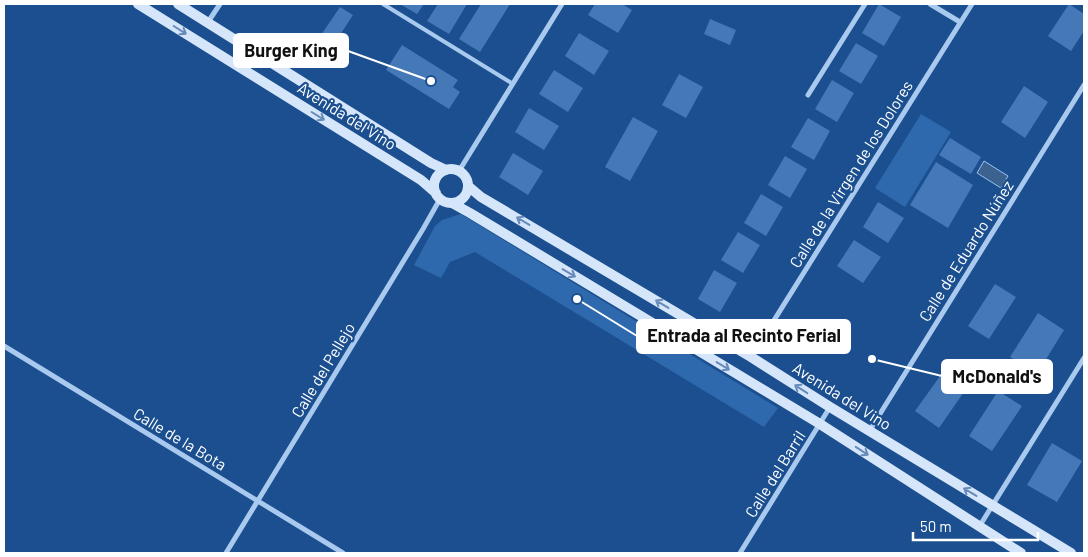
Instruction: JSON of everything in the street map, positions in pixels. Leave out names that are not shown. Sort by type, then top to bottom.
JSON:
[{"type":"street","name":"Avenida del Vino","points":[[138,4],[421,180],[438,196]]},
{"type":"street","name":"Avenida del Vino","points":[[178,4],[446,170]]},
{"type":"street","points":[[208,22],[220,4]]},
{"type":"street","points":[[459,171],[562,4]]},
{"type":"street","points":[[808,95],[865,4]]},
{"type":"street","points":[[930,4],[960,22]]},
{"type":"street","name":"Calle de la Virgen de los Dolores","points":[[751,357],[972,4]]},
{"type":"street","name":"Calle de Eduardo Núñez","points":[[869,431],[1084,85]]},
{"type":"street","points":[[446,170],[459,171],[467,180],[467,193],[458,202],[445,202],[438,196],[434,186],[436,179],[446,170]]},
{"type":"street","name":"Avenida del Vino","points":[[468,186],[481,197],[751,357],[1071,553]]},
{"type":"street","name":"Calle del Pellejo","points":[[226,553],[423,230],[438,196]]},
{"type":"street","points":[[452,203],[820,424],[1020,553]]},
{"type":"street","name":"Calle de la Bota","points":[[4,346],[343,553]]},
{"type":"street","points":[[979,528],[1084,358]]},
{"type":"street","name":"Calle del Barril","points":[[740,553],[830,407]]},
{"type":"lane","points":[[383,4],[514,84]]},
{"type":"shaded area","points":[[921,114],[951,132],[905,207],[875,188]]},
{"type":"shaded area","points":[[984,161],[1008,176],[1001,188],[977,173]]},
{"type":"shaded area","points":[[461,214],[778,408],[764,427],[475,252],[450,262],[441,278],[414,265],[435,226],[442,220]]},
{"type":"building","points":[[400,4],[424,4],[417,14]]},
{"type":"building","points":[[438,4],[467,4],[449,34],[427,21]]},
{"type":"building","points":[[481,4],[510,4],[480,52],[459,39]]},
{"type":"building","points":[[595,4],[622,4],[632,10],[618,33],[588,15]]},
{"type":"building","points":[[879,4],[901,17],[884,46],[862,33]]},
{"type":"building","points":[[1069,4],[1084,14],[1084,31],[1071,51],[1048,36]]},
{"type":"building","points":[[340,7],[353,15],[334,44],[321,35]]},
{"type":"building","points":[[710,19],[736,30],[730,45],[704,34]]},
{"type":"building","points":[[579,33],[609,51],[594,75],[565,56]]},
{"type":"building","points":[[856,43],[878,56],[861,84],[839,71]]},
{"type":"building","points":[[402,45],[458,80],[453,87],[460,92],[449,109],[386,70]]},
{"type":"building","points":[[554,70],[583,88],[568,112],[539,94]]},
{"type":"building","points":[[679,74],[703,87],[686,118],[662,105]]},
{"type":"building","points":[[832,80],[854,93],[837,122],[815,109]]},
{"type":"building","points":[[1024,86],[1048,102],[1025,138],[1001,122]]},
{"type":"building","points":[[529,108],[559,126],[544,150],[515,132]]},
{"type":"building","points":[[633,117],[658,131],[630,181],[605,167]]},
{"type":"building","points":[[808,118],[830,131],[814,160],[791,147]]},
{"type":"building","points":[[950,138],[981,157],[971,174],[939,155]]},
{"type":"building","points":[[513,153],[543,171],[528,195],[499,177]]},
{"type":"building","points":[[785,156],[807,169],[790,198],[768,185]]},
{"type":"building","points":[[936,162],[973,185],[948,228],[910,205]]},
{"type":"building","points":[[761,194],[783,207],[766,236],[744,223]]},
{"type":"building","points":[[878,202],[904,218],[888,243],[863,227]]},
{"type":"building","points":[[738,232],[760,245],[743,273],[721,260]]},
{"type":"building","points":[[854,240],[881,257],[863,283],[837,266]]},
{"type":"building","points":[[714,270],[737,283],[720,312],[698,299]]},
{"type":"building","points":[[995,284],[1016,297],[989,339],[968,326]]},
{"type":"building","points":[[1038,313],[1064,330],[1037,374],[1010,357]]},
{"type":"building","points":[[943,372],[966,389],[939,428],[915,411]]},
{"type":"building","points":[[998,391],[1022,406],[992,451],[969,436]]},
{"type":"building","points":[[1052,443],[1082,461],[1057,502],[1027,485]]},
{"type":"place","name":"Burger King","points":[[431,81]]},
{"type":"place","name":"Entrada al Recinto Ferial","points":[[577,299]]},
{"type":"place","name":"McDonald's","points":[[872,359]]}]
